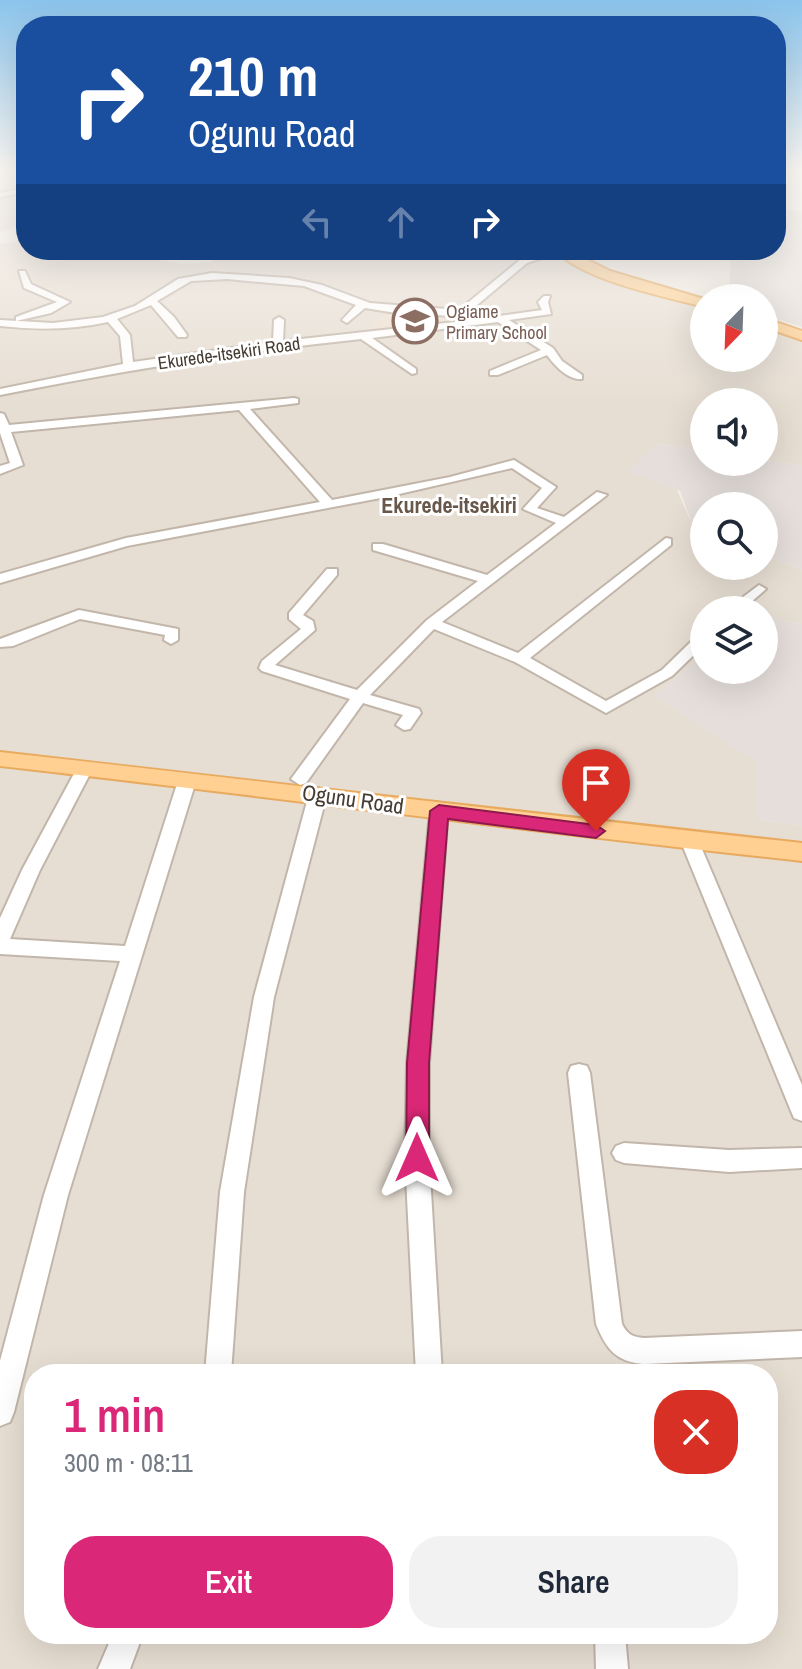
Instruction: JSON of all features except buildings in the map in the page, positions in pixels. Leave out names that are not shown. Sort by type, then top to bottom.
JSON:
[{"type":"main road","points":[[572,260],[690,297]]},
{"type":"main road","points":[[581,260],[690,296]]},
{"type":"main road","points":[[778,325],[802,334]]},
{"type":"main road","name":"Ogunu Road","points":[[0,745],[241,780],[802,837]]},
{"type":"main road","name":"Ogunu Road","points":[[0,759],[187,781],[241,780]]},
{"type":"main road","name":"Ogunu Road","points":[[309,786],[439,811],[690,842],[802,852]]},
{"type":"street","points":[[460,318],[521,263],[530,260]]},
{"type":"street","points":[[1,324],[41,313],[65,302],[27,286],[22,273]]},
{"type":"street","points":[[1,324],[71,325],[110,318],[152,301],[191,277],[244,276],[313,286],[363,304],[460,318],[502,320],[548,312],[543,302],[547,298]]},
{"type":"street","points":[[152,301],[182,335]]},
{"type":"street","points":[[347,320],[363,304]]},
{"type":"street","points":[[110,318],[125,335],[128,366]]},
{"type":"street","name":"Ekurede-itsekiri Road","points":[[0,392],[128,366],[278,345],[364,337],[460,318]]},
{"type":"street","points":[[278,345],[279,320]]},
{"type":"street","points":[[502,320],[549,350],[558,363],[578,377]]},
{"type":"street","points":[[364,337],[412,371]]},
{"type":"street","points":[[494,373],[549,350]]},
{"type":"street","points":[[5,429],[294,401]]},
{"type":"street","points":[[243,408],[329,504]]},
{"type":"street","points":[[0,416],[17,465],[0,470]]},
{"type":"street","points":[[0,579],[101,550],[453,482],[514,464],[550,487],[529,509],[567,522]]},
{"type":"street","points":[[219,1364],[232,1192],[262,1012],[292,882],[309,786],[359,697],[432,623],[486,579],[508,567],[601,495]]},
{"type":"street","points":[[520,659],[666,542]]},
{"type":"street","points":[[378,547],[486,579]]},
{"type":"street","points":[[332,572],[294,616],[308,624],[308,630],[267,664],[267,668],[413,713],[404,725]]},
{"type":"street","points":[[750,596],[759,589]]},
{"type":"street","points":[[0,643],[8,643],[79,614],[109,622],[161,628],[173,632],[171,640]]},
{"type":"street","points":[[432,623],[520,659],[606,708],[667,673],[690,651]]},
{"type":"street","points":[[85,768],[31,870],[0,943],[131,954]]},
{"type":"street","points":[[0,1412],[56,1195],[187,781]]},
{"type":"street","points":[[428,1364],[417,1158],[418,1063],[439,811]]},
{"type":"street","points":[[690,842],[802,1111]]},
{"type":"street","points":[[579,1073],[609,1324],[615,1341],[627,1350],[644,1351],[802,1344]]},
{"type":"street","points":[[624,1153],[729,1161],[802,1158]]},
{"type":"street","points":[[114,1669],[124,1644]]},
{"type":"street","points":[[611,1644],[612,1669]]},
{"type":"shaded area","points":[[0,248],[16,248],[16,260],[159,260],[185,264],[211,260],[572,260],[690,300],[690,372],[778,372],[778,330],[802,339],[802,465],[778,462],[778,388],[690,388],[690,449],[656,443],[690,519],[690,580],[778,580],[778,561],[802,570],[802,624],[778,619],[778,596],[690,596],[690,666],[653,696],[758,762],[758,820],[802,826],[802,1669],[0,1669]]},
{"type":"shaded area","points":[[786,248],[802,248],[802,327],[778,319],[778,284],[730,284],[731,260],[786,260]]},
{"type":"shaded area","name":"Ogiame Primary School","points":[[392,308],[455,316],[451,325],[407,330],[366,329]]},
{"type":"shaded area","points":[[656,443],[690,449],[690,476],[778,476],[778,462],[802,465],[802,570],[778,561],[778,492],[690,492],[690,518],[680,491],[627,471]]},
{"type":"shaded area","points":[[778,619],[802,624],[802,826],[758,820],[757,762],[653,696],[690,666],[690,684],[778,684]]},
{"type":"place","name":"Ogiame Primary School","points":[[415,321]]},
{"type":"district","name":"Ekurede-itsekiri","points":[[449,505]]},
{"type":"route","points":[[417,1158],[418,1063],[439,811],[596,831]]}]
